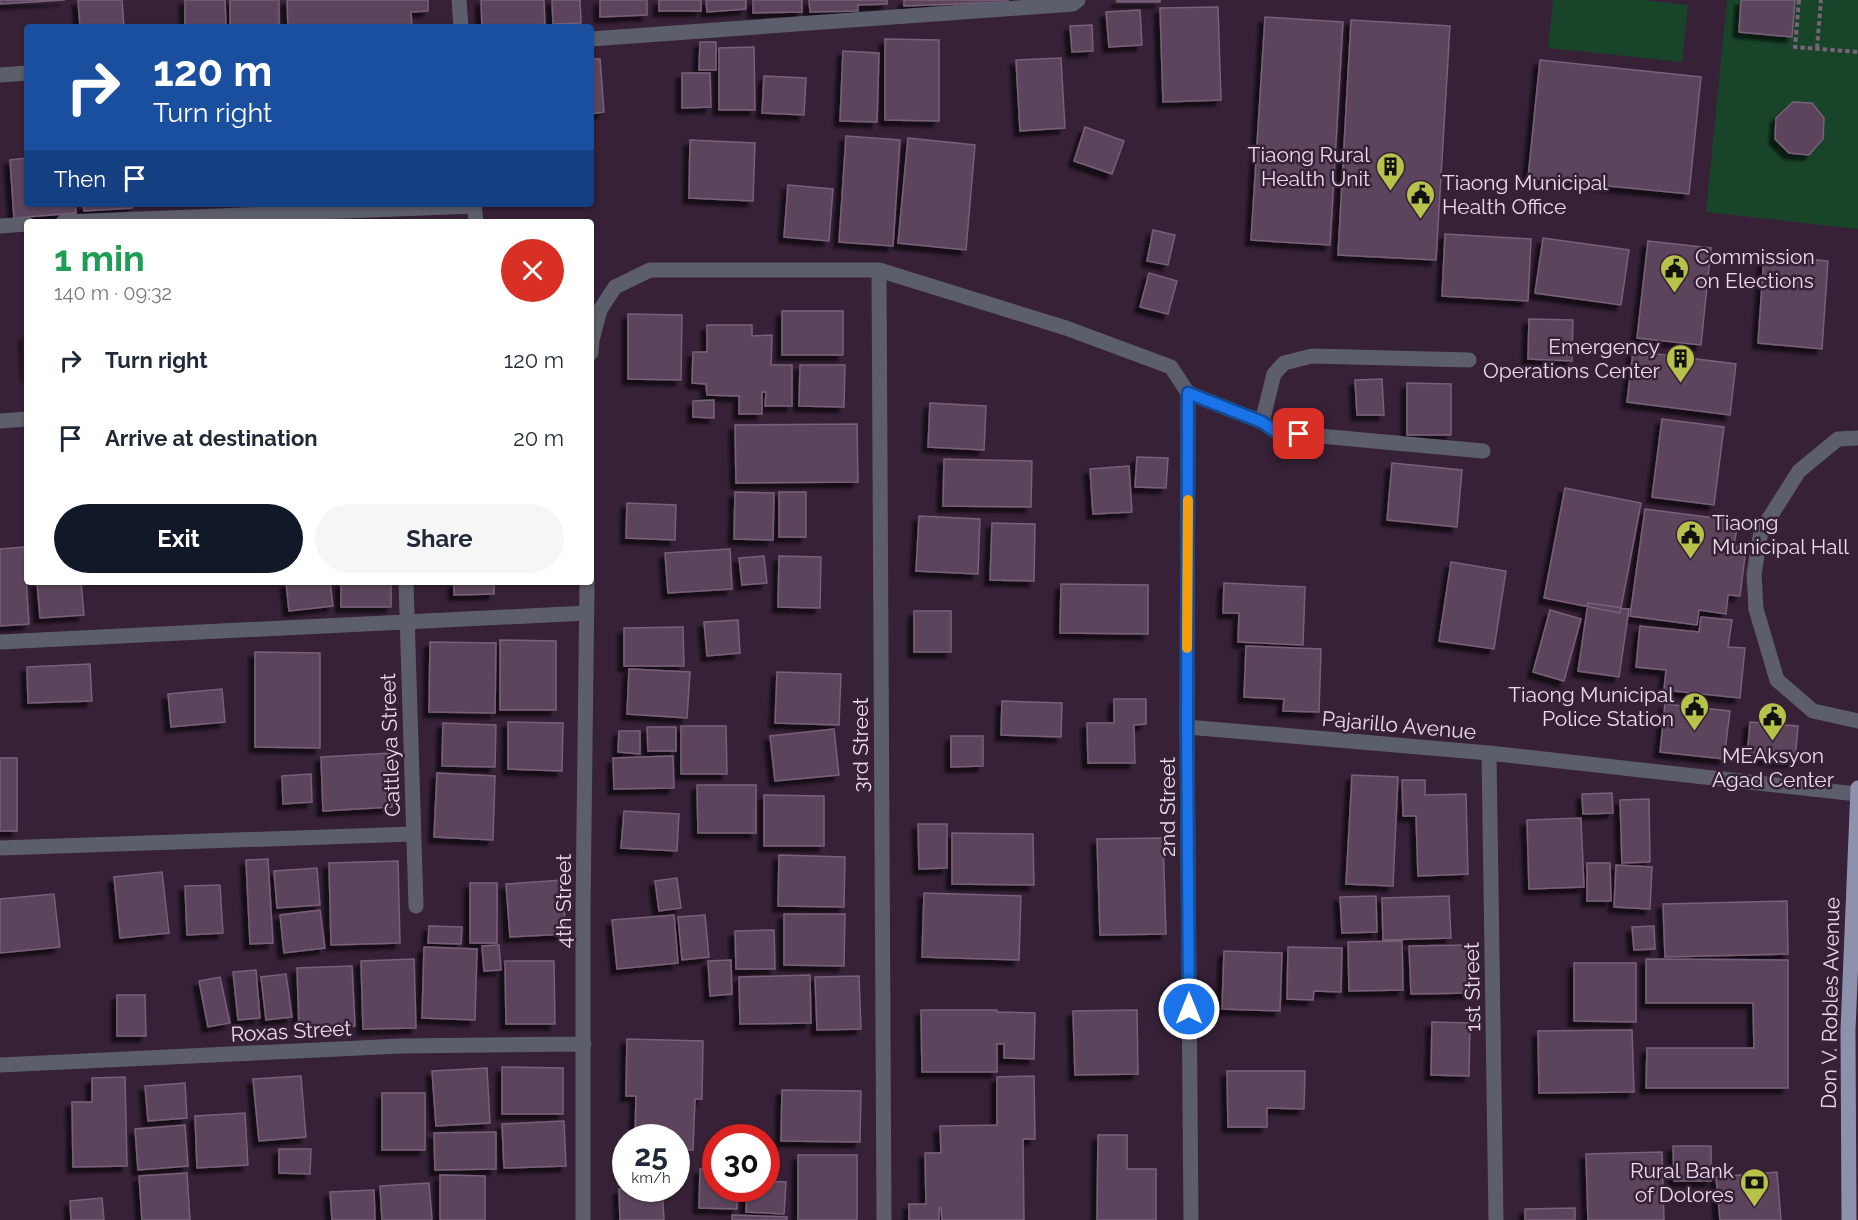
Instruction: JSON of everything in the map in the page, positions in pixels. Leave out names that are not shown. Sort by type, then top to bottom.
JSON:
[{"type":"main road","name":"Don V. Robles Avenue","points":[[1849,1220],[1848,1030],[1858,791]]},
{"type":"street","points":[[459,0],[461,24]]},
{"type":"street","points":[[594,39],[1076,2]]},
{"type":"street","points":[[0,75],[24,73]]},
{"type":"street","points":[[136,219],[427,207]]},
{"type":"street","points":[[0,226],[24,224]]},
{"type":"street","points":[[594,332],[600,310],[615,287],[650,270],[879,270],[1066,328],[1171,368],[1188,393],[1262,422],[1276,432],[1483,451]]},
{"type":"street","name":"3rd Street","points":[[879,270],[884,1220]]},
{"type":"street","points":[[1262,422],[1274,374],[1284,363],[1312,357],[1469,360]]},
{"type":"street","name":"2nd Street","points":[[1188,393],[1187,727],[1191,1220]]},
{"type":"street","points":[[0,421],[24,419]]},
{"type":"street","points":[[1858,438],[1838,439],[1799,471],[1761,531],[1754,574],[1756,609],[1777,680],[1813,711],[1858,721]]},
{"type":"street","name":"Cattleya Street","points":[[406,585],[416,906]]},
{"type":"street","name":"4th Street","points":[[583,1220],[583,909],[587,585]]},
{"type":"street","points":[[0,642],[587,613]]},
{"type":"street","name":"Pajarillo Avenue","points":[[1187,727],[1489,753],[1858,791]]},
{"type":"street","name":"1st Street","points":[[1489,753],[1496,1220]]},
{"type":"street","points":[[0,848],[413,834]]},
{"type":"street","name":"Roxas Street","points":[[0,1065],[401,1047],[584,1044]]},
{"type":"path","points":[[1799,0],[1796,46],[1858,52]]},
{"type":"path","points":[[1817,48],[1821,0]]},
{"type":"green space","points":[[1553,0],[1643,0],[1688,5],[1682,62],[1548,48]]},
{"type":"green space","points":[[1727,0],[1858,0],[1858,229],[1706,212]]},
{"type":"building","points":[[0,0],[65,0],[0,4]]},
{"type":"building","points":[[78,0],[122,0],[124,24],[80,24]]},
{"type":"building","points":[[185,0],[225,0],[226,24],[185,24]]},
{"type":"building","points":[[230,0],[279,0],[279,24],[230,24]]},
{"type":"building","points":[[287,0],[428,0],[428,11],[411,12],[412,24],[288,24]]},
{"type":"building","points":[[481,0],[544,0],[545,24],[482,24]]},
{"type":"building","points":[[552,0],[580,0],[581,23],[553,24]]},
{"type":"building","points":[[600,0],[647,0],[647,15],[600,17]]},
{"type":"building","points":[[659,0],[701,0],[701,11],[659,11]]},
{"type":"building","points":[[706,0],[746,0],[746,9],[707,12]]},
{"type":"building","points":[[753,0],[802,0],[802,12],[753,13]]},
{"type":"building","points":[[809,0],[887,0],[887,4],[858,5],[858,11],[810,12]]},
{"type":"building","points":[[904,0],[1008,0],[1008,2],[904,6]]},
{"type":"building","points":[[1117,0],[1160,0],[1160,2],[1117,2]]},
{"type":"building","points":[[1741,0],[1795,0],[1792,37],[1739,32]]},
{"type":"building","points":[[1218,7],[1221,100],[1163,102],[1160,8]]},
{"type":"building","points":[[1140,10],[1142,45],[1109,47],[1106,12]]},
{"type":"building","points":[[1265,17],[1343,22],[1330,245],[1251,240]]},
{"type":"building","name":"Tiaong Rural Health Unit","points":[[1351,20],[1450,26],[1436,260],[1338,255]]},
{"type":"building","points":[[1092,25],[1093,51],[1072,52],[1070,26]]},
{"type":"building","points":[[885,39],[939,40],[939,121],[885,120]]},
{"type":"building","points":[[700,42],[716,42],[716,70],[699,70]]},
{"type":"building","points":[[754,47],[755,110],[719,110],[719,48]]},
{"type":"building","points":[[843,51],[879,53],[877,122],[840,121]]},
{"type":"building","points":[[1061,58],[1065,128],[1020,131],[1016,60]]},
{"type":"building","points":[[594,59],[600,59],[604,112],[594,114]]},
{"type":"building","points":[[1540,60],[1701,77],[1689,194],[1528,178]]},
{"type":"building","points":[[682,73],[710,73],[711,107],[682,108]]},
{"type":"building","points":[[764,76],[806,78],[804,115],[762,113]]},
{"type":"building","points":[[1793,102],[1812,103],[1824,118],[1823,139],[1809,155],[1789,153],[1775,139],[1776,118]]},
{"type":"building","points":[[1085,127],[1124,141],[1112,174],[1074,161]]},
{"type":"building","points":[[846,136],[900,140],[893,246],[839,242]]},
{"type":"building","points":[[908,138],[975,145],[966,250],[898,243]]},
{"type":"building","points":[[690,140],[755,143],[753,201],[689,198]]},
{"type":"building","points":[[24,158],[24,207],[75,207],[76,213],[14,218],[10,160]]},
{"type":"building","points":[[788,185],[833,189],[829,241],[784,237]]},
{"type":"building","points":[[83,207],[132,207],[132,208],[84,211]]},
{"type":"building","points":[[1153,230],[1175,235],[1168,265],[1147,261]]},
{"type":"building","points":[[1445,234],[1531,239],[1528,301],[1442,296]]},
{"type":"building","points":[[1543,238],[1629,250],[1621,305],[1535,293]]},
{"type":"building","name":"Commission on Elections","points":[[1648,241],[1711,248],[1701,345],[1637,338]]},
{"type":"building","points":[[1764,256],[1828,261],[1822,349],[1758,343]]},
{"type":"building","points":[[1149,273],[1177,281],[1168,314],[1140,307]]},
{"type":"building","points":[[782,311],[843,311],[843,355],[782,355]]},
{"type":"building","points":[[628,314],[682,315],[681,380],[628,379]]},
{"type":"building","points":[[1529,319],[1573,320],[1572,361],[1528,359]]},
{"type":"building","points":[[707,325],[752,325],[752,336],[772,335],[771,365],[792,365],[792,406],[765,406],[766,392],[762,392],[762,414],[739,414],[739,396],[707,395],[706,384],[692,383],[693,352],[707,352]]},
{"type":"building","name":"Emergency Operations Center","points":[[1633,351],[1736,364],[1730,415],[1627,402]]},
{"type":"building","points":[[800,365],[845,365],[844,407],[799,406]]},
{"type":"building","points":[[1382,379],[1384,415],[1357,415],[1355,380]]},
{"type":"building","points":[[1407,383],[1451,384],[1451,435],[1407,435]]},
{"type":"building","points":[[714,400],[714,418],[693,417],[693,401]]},
{"type":"building","points":[[930,403],[986,406],[984,450],[928,447]]},
{"type":"building","points":[[1662,419],[1724,427],[1714,505],[1652,497]]},
{"type":"building","points":[[857,424],[858,482],[736,483],[735,425]]},
{"type":"building","points":[[1137,457],[1168,458],[1166,488],[1135,487]]},
{"type":"building","points":[[944,459],[1032,461],[1031,507],[943,506]]},
{"type":"building","points":[[1392,463],[1462,470],[1457,527],[1387,520]]},
{"type":"building","points":[[1129,466],[1132,512],[1093,514],[1090,469]]},
{"type":"building","points":[[1565,488],[1641,503],[1620,613],[1544,598]]},
{"type":"building","points":[[735,492],[774,493],[773,540],[734,539]]},
{"type":"building","points":[[779,492],[806,492],[806,537],[779,537]]},
{"type":"building","points":[[627,503],[676,505],[675,540],[626,538]]},
{"type":"building","name":"Tiaong Municipal Hall","points":[[1645,509],[1738,521],[1734,546],[1746,548],[1740,596],[1728,595],[1726,614],[1699,610],[1697,625],[1630,616]]},
{"type":"building","points":[[919,516],[980,519],[978,574],[916,571]]},
{"type":"building","points":[[992,523],[1035,524],[1034,581],[990,580]]},
{"type":"building","points":[[24,547],[24,585],[26,585],[29,624],[0,626],[0,549]]},
{"type":"building","points":[[730,549],[732,589],[668,593],[665,553]]},
{"type":"building","points":[[764,556],[767,583],[742,585],[739,558]]},
{"type":"building","points":[[779,556],[821,557],[820,608],[778,607]]},
{"type":"building","points":[[1451,562],[1506,571],[1494,649],[1439,641]]},
{"type":"building","points":[[1224,583],[1305,587],[1303,645],[1238,642],[1239,613],[1223,613]]},
{"type":"building","points":[[1061,584],[1148,585],[1148,634],[1060,633]]},
{"type":"building","points":[[37,585],[81,585],[84,615],[40,618]]},
{"type":"building","points":[[286,585],[330,585],[333,606],[289,611]]},
{"type":"building","points":[[341,585],[391,585],[391,607],[341,607]]},
{"type":"building","points":[[454,585],[494,585],[494,594],[454,595]]},
{"type":"building","points":[[1588,603],[1629,609],[1619,677],[1578,671]]},
{"type":"building","points":[[1550,610],[1581,619],[1564,681],[1533,672]]},
{"type":"building","points":[[914,611],[951,611],[951,652],[914,652]]},
{"type":"building","points":[[1701,617],[1732,620],[1728,647],[1745,648],[1740,698],[1664,690],[1666,670],[1636,667],[1640,626],[1699,632]]},
{"type":"building","points":[[738,620],[740,653],[707,656],[704,622]]},
{"type":"building","points":[[683,627],[684,666],[624,666],[624,628]]},
{"type":"building","points":[[500,640],[556,641],[556,710],[500,710]]},
{"type":"building","points":[[430,642],[496,643],[495,713],[429,712]]},
{"type":"building","points":[[1246,646],[1321,649],[1319,712],[1283,711],[1284,699],[1244,697]]},
{"type":"building","points":[[255,652],[320,653],[320,748],[255,747]]},
{"type":"building","points":[[90,664],[92,701],[28,703],[27,667]]},
{"type":"building","points":[[629,669],[690,672],[687,718],[627,714]]},
{"type":"building","points":[[777,672],[841,674],[839,725],[775,723]]},
{"type":"building","points":[[222,689],[225,722],[171,727],[168,694]]},
{"type":"building","points":[[1114,699],[1146,699],[1146,724],[1134,725],[1135,763],[1088,763],[1087,723],[1114,723]]},
{"type":"building","points":[[1002,701],[1062,703],[1061,737],[1001,735]]},
{"type":"building","name":"Tiaong Municipal Police Station","points":[[1665,704],[1730,711],[1724,759],[1660,752]]},
{"type":"building","points":[[508,722],[563,723],[562,771],[508,769]]},
{"type":"building","name":"MEAksyon Agad Center","points":[[1750,722],[1798,726],[1795,762],[1747,757]]},
{"type":"building","points":[[443,723],[496,725],[495,767],[442,766]]},
{"type":"building","points":[[681,726],[726,726],[727,774],[681,774]]},
{"type":"building","points":[[647,727],[676,727],[676,751],[648,751]]},
{"type":"building","points":[[834,729],[839,775],[775,781],[770,736]]},
{"type":"building","points":[[619,731],[640,731],[640,754],[618,752]]},
{"type":"building","points":[[951,736],[983,736],[983,766],[951,767]]},
{"type":"building","points":[[390,753],[392,807],[323,811],[321,757]]},
{"type":"building","points":[[673,756],[674,788],[614,789],[613,758]]},
{"type":"building","points":[[0,758],[17,758],[17,831],[0,831]]},
{"type":"building","points":[[437,773],[495,776],[493,840],[434,837]]},
{"type":"building","points":[[311,774],[312,802],[283,804],[282,776]]},
{"type":"building","points":[[1352,775],[1398,777],[1393,886],[1346,884]]},
{"type":"building","points":[[1402,780],[1425,780],[1425,795],[1466,794],[1468,874],[1418,876],[1416,816],[1403,816]]},
{"type":"building","points":[[697,785],[756,785],[756,833],[698,833]]},
{"type":"building","points":[[1612,793],[1613,813],[1583,814],[1582,794]]},
{"type":"building","points":[[764,795],[824,796],[824,846],[764,846]]},
{"type":"building","points":[[1649,799],[1650,862],[1622,863],[1620,800]]},
{"type":"building","points":[[624,811],[679,814],[677,851],[621,848]]},
{"type":"building","points":[[1581,818],[1584,887],[1529,889],[1527,820]]},
{"type":"building","points":[[918,824],[947,824],[947,868],[919,869]]},
{"type":"building","points":[[952,833],[1033,834],[1034,885],[952,884]]},
{"type":"building","points":[[1163,838],[1166,934],[1100,935],[1097,839]]},
{"type":"building","points":[[779,855],[845,857],[844,907],[778,906]]},
{"type":"building","points":[[268,859],[273,943],[250,944],[246,860]]},
{"type":"building","points":[[398,861],[400,943],[331,945],[329,863]]},
{"type":"building","points":[[1587,863],[1610,863],[1611,901],[1587,901]]},
{"type":"building","points":[[1616,865],[1652,867],[1650,909],[1614,907]]},
{"type":"building","points":[[317,868],[320,905],[277,908],[274,871]]},
{"type":"building","points":[[162,872],[169,933],[120,938],[114,877]]},
{"type":"building","points":[[677,878],[681,908],[659,911],[655,881]]},
{"type":"building","points":[[562,880],[566,934],[510,937],[506,884]]},
{"type":"building","points":[[470,883],[497,883],[497,943],[470,943]]},
{"type":"building","points":[[220,885],[223,933],[187,935],[185,886]]},
{"type":"building","points":[[924,893],[1021,896],[1019,960],[922,957]]},
{"type":"building","points":[[54,894],[60,947],[0,953],[0,899]]},
{"type":"building","points":[[1376,896],[1377,932],[1342,933],[1340,897]]},
{"type":"building","points":[[1449,896],[1451,938],[1383,940],[1382,898]]},
{"type":"building","points":[[1787,901],[1788,954],[1665,957],[1663,904]]},
{"type":"building","points":[[320,910],[325,948],[284,953],[280,915]]},
{"type":"building","points":[[784,914],[845,914],[844,966],[784,965]]},
{"type":"building","points":[[674,915],[678,963],[617,969],[612,920]]},
{"type":"building","points":[[705,915],[709,957],[682,960],[678,917]]},
{"type":"building","points":[[429,926],[462,927],[461,944],[428,943]]},
{"type":"building","points":[[1654,926],[1655,949],[1634,950],[1632,927]]},
{"type":"building","points":[[774,930],[775,969],[736,969],[735,931]]},
{"type":"building","points":[[1402,941],[1403,990],[1349,991],[1348,942]]},
{"type":"building","points":[[499,945],[501,970],[484,971],[482,946]]},
{"type":"building","points":[[1470,945],[1472,993],[1411,994],[1409,946]]},
{"type":"building","points":[[424,947],[477,949],[475,1020],[422,1018]]},
{"type":"building","points":[[1288,947],[1342,948],[1341,992],[1314,991],[1313,1000],[1287,999]]},
{"type":"building","points":[[1224,951],[1282,953],[1280,1011],[1222,1009]]},
{"type":"building","points":[[414,959],[416,1028],[363,1029],[361,961]]},
{"type":"building","points":[[1646,959],[1788,960],[1788,1088],[1646,1088],[1647,1048],[1754,1048],[1753,1003],[1646,1003]]},
{"type":"building","points":[[731,960],[732,994],[710,996],[708,961]]},
{"type":"building","points":[[505,961],[554,961],[555,1024],[506,1024]]},
{"type":"building","points":[[1574,963],[1636,963],[1636,1022],[1574,1021]]},
{"type":"building","points":[[352,966],[355,1026],[299,1028],[297,968]]},
{"type":"building","points":[[256,970],[260,1018],[238,1020],[233,972]]},
{"type":"building","points":[[286,974],[292,1017],[266,1020],[261,977]]},
{"type":"building","points":[[810,975],[811,1023],[740,1024],[739,977]]},
{"type":"building","points":[[859,976],[861,1029],[817,1030],[815,977]]},
{"type":"building","points":[[220,977],[230,1023],[208,1027],[199,981]]},
{"type":"building","points":[[117,995],[145,995],[146,1036],[117,1036]]},
{"type":"building","points":[[921,1010],[997,1010],[997,1012],[1035,1013],[1034,1059],[1004,1058],[1004,1044],[997,1044],[997,1072],[922,1072]]},
{"type":"building","points":[[1137,1010],[1138,1074],[1075,1075],[1073,1011]]},
{"type":"building","points":[[1432,1022],[1470,1023],[1469,1076],[1431,1075]]},
{"type":"building","points":[[1632,1030],[1634,1092],[1539,1093],[1538,1031]]},
{"type":"building","points":[[627,1039],[703,1041],[702,1099],[695,1099],[693,1150],[690,1150],[690,1124],[635,1124],[636,1096],[626,1096]]},
{"type":"building","points":[[502,1067],[563,1068],[563,1114],[502,1114]]},
{"type":"building","points":[[487,1068],[490,1123],[436,1126],[432,1071]]},
{"type":"building","points":[[1227,1071],[1305,1071],[1304,1109],[1267,1108],[1267,1127],[1228,1127]]},
{"type":"building","points":[[301,1076],[306,1137],[259,1141],[253,1079]]},
{"type":"building","points":[[1034,1076],[1035,1139],[1023,1139],[1024,1220],[942,1220],[941,1208],[939,1208],[939,1220],[909,1220],[909,1204],[926,1204],[925,1153],[941,1153],[940,1126],[997,1125],[997,1077]]},
{"type":"building","points":[[125,1077],[127,1166],[73,1167],[72,1102],[92,1102],[92,1078]]},
{"type":"building","points":[[185,1083],[187,1118],[148,1121],[145,1086]]},
{"type":"building","points":[[782,1090],[861,1091],[860,1142],[781,1141]]},
{"type":"building","points":[[382,1093],[425,1093],[425,1150],[382,1150]]},
{"type":"building","points":[[245,1113],[248,1165],[197,1168],[195,1116]]},
{"type":"building","points":[[564,1121],[566,1166],[504,1168],[502,1124]]},
{"type":"building","points":[[185,1125],[188,1166],[138,1170],[135,1129]]},
{"type":"building","points":[[496,1132],[496,1169],[435,1170],[434,1133]]},
{"type":"building","points":[[1098,1135],[1127,1135],[1127,1169],[1156,1169],[1156,1220],[1097,1220]]},
{"type":"building","points":[[1673,1146],[1711,1146],[1711,1181],[1674,1181]]},
{"type":"building","points":[[279,1149],[311,1149],[310,1174],[279,1173]]},
{"type":"building","points":[[1662,1152],[1664,1220],[1588,1220],[1586,1154]]},
{"type":"building","points":[[798,1155],[857,1155],[857,1220],[798,1220]]},
{"type":"building","points":[[700,1169],[702,1169],[702,1202],[737,1202],[737,1209],[699,1208]]},
{"type":"building","points":[[1777,1172],[1781,1220],[1720,1220],[1716,1177]]},
{"type":"building","points":[[187,1173],[190,1220],[142,1220],[139,1176]]},
{"type":"building","points":[[440,1175],[485,1176],[485,1220],[440,1220]]},
{"type":"building","points":[[780,1182],[786,1182],[784,1214],[746,1212],[746,1202],[780,1202]]},
{"type":"building","points":[[429,1183],[432,1220],[382,1220],[380,1186]]},
{"type":"building","points":[[374,1190],[375,1220],[332,1220],[330,1192]]},
{"type":"building","points":[[102,1198],[104,1220],[71,1220],[70,1201]]},
{"type":"building","points":[[619,1202],[663,1202],[664,1220],[620,1220]]},
{"type":"building","points":[[1575,1208],[1575,1220],[1525,1220],[1525,1209]]},
{"type":"building","points":[[732,1215],[787,1217],[787,1220],[732,1220]]},
{"type":"slow traffic","points":[[1187,648],[1188,500]]},
{"type":"place","name":"Tiaong Rural Health Unit","points":[[1391,192]]},
{"type":"place","name":"Tiaong Municipal Health Office","points":[[1421,220]]},
{"type":"place","name":"Commission on Elections","points":[[1674,294]]},
{"type":"place","name":"Emergency Operations Center","points":[[1681,384]]},
{"type":"place","name":"Tiaong Municipal Hall","points":[[1691,560]]},
{"type":"place","name":"Tiaong Municipal Police Station","points":[[1695,732]]},
{"type":"place","name":"MEAksyon Agad Center","points":[[1773,742]]},
{"type":"place","name":"Rural Bank of Dolores","points":[[1755,1208]]},
{"type":"route","points":[[1189,1009],[1188,393],[1262,422],[1276,432],[1299,434]]}]
